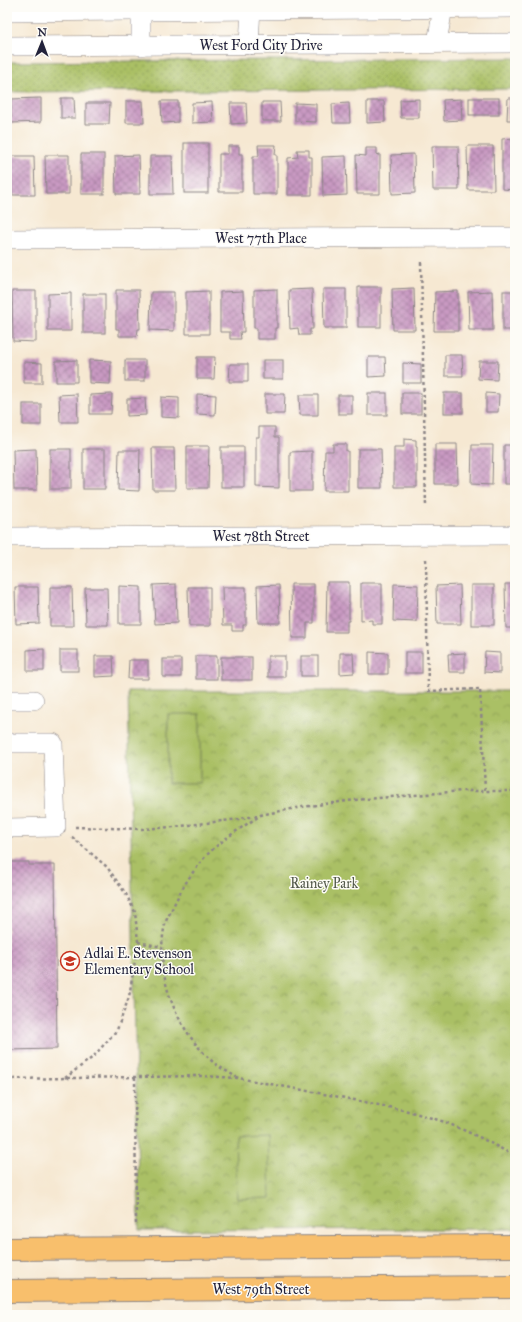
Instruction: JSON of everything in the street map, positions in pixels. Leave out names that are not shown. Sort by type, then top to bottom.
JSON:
[{"type":"main road","points":[[7,1248],[515,1246]]},
{"type":"main road","name":"West 79th Street","points":[[7,1291],[515,1287]]},
{"type":"street","points":[[7,12],[251,8],[515,8]]},
{"type":"street","points":[[249,45],[251,8]]},
{"type":"street","points":[[437,43],[443,8]]},
{"type":"street","points":[[141,9],[141,46]]},
{"type":"street","name":"West Ford City Drive","points":[[7,46],[515,43]]},
{"type":"street","name":"West 77th Place","points":[[7,239],[515,237]]},
{"type":"street","name":"West 78th Street","points":[[7,537],[515,535]]},
{"type":"street","points":[[7,700],[34,700]]},
{"type":"street","points":[[7,743],[53,743],[56,827],[7,828]]},
{"type":"path","points":[[421,262],[426,508]]},
{"type":"path","points":[[426,559],[428,691],[480,689],[485,790]]},
{"type":"path","points":[[56,827],[142,829],[205,824],[302,807],[404,795],[485,790],[515,791]]},
{"type":"path","points":[[238,1078],[214,1062],[199,1047],[184,1028],[168,991],[162,967],[162,947],[165,923],[188,879],[205,857],[223,840],[262,814]]},
{"type":"path","points":[[56,827],[78,842],[107,867],[126,894],[135,912],[138,942],[129,997],[117,1030],[93,1056],[65,1078]]},
{"type":"path","points":[[138,942],[162,947]]},
{"type":"path","points":[[7,1079],[201,1076],[238,1078],[408,1111],[445,1122],[479,1137],[515,1156]]},
{"type":"path","points":[[135,1077],[136,1224]]},
{"type":"green space","points":[[515,58],[515,89],[7,92],[7,62]]},
{"type":"green space","name":"Rainey Park","points":[[128,691],[515,691],[515,1229],[139,1230]]},
{"type":"green space","points":[[168,714],[200,714],[200,783],[168,783]]},
{"type":"green space","points":[[268,1135],[270,1198],[237,1199],[235,1136]]},
{"type":"building","points":[[41,98],[41,122],[11,123],[11,99]]},
{"type":"building","points":[[61,98],[74,98],[75,118],[61,118]]},
{"type":"building","points":[[469,98],[499,98],[499,115],[469,115]]},
{"type":"building","points":[[508,98],[515,98],[515,120],[507,120]]},
{"type":"building","points":[[419,99],[419,118],[401,118],[400,100]]},
{"type":"building","points":[[461,99],[462,120],[444,121],[443,100]]},
{"type":"building","points":[[126,101],[143,101],[144,123],[126,123]]},
{"type":"building","points":[[161,101],[178,101],[178,122],[162,123]]},
{"type":"building","points":[[367,101],[384,101],[385,122],[367,123]]},
{"type":"building","points":[[212,102],[213,122],[192,123],[192,103]]},
{"type":"building","points":[[262,102],[280,102],[281,121],[262,121]]},
{"type":"building","points":[[86,103],[110,103],[109,124],[86,124]]},
{"type":"building","points":[[230,103],[246,103],[247,123],[231,124]]},
{"type":"building","points":[[295,103],[316,104],[316,122],[295,121]]},
{"type":"building","points":[[349,103],[350,123],[333,123],[332,104]]},
{"type":"building","points":[[515,138],[515,190],[502,189],[502,139]]},
{"type":"building","points":[[184,143],[208,143],[208,193],[184,193]]},
{"type":"building","points":[[258,145],[276,145],[275,155],[277,155],[277,194],[253,194],[253,156],[259,156]]},
{"type":"building","points":[[228,146],[239,146],[239,154],[242,154],[242,192],[219,192],[219,154],[228,154]]},
{"type":"building","points":[[432,146],[458,146],[459,190],[433,190]]},
{"type":"building","points":[[467,146],[493,146],[494,190],[468,190]]},
{"type":"building","points":[[366,148],[377,148],[377,155],[380,154],[380,194],[357,194],[356,155],[366,156]]},
{"type":"building","points":[[297,150],[309,150],[309,157],[312,157],[312,195],[288,195],[288,158],[298,157]]},
{"type":"building","points":[[81,154],[104,154],[104,194],[81,194]]},
{"type":"building","points":[[414,154],[415,193],[392,194],[391,155]]},
{"type":"building","points":[[45,155],[69,155],[69,194],[46,194]]},
{"type":"building","points":[[139,155],[140,194],[116,194],[115,156]]},
{"type":"building","points":[[11,156],[34,156],[35,195],[12,195]]},
{"type":"building","points":[[150,156],[172,156],[173,194],[150,194]]},
{"type":"building","points":[[346,156],[347,195],[323,196],[322,157]]},
{"type":"building","points":[[358,287],[381,287],[381,327],[358,327]]},
{"type":"building","points":[[414,288],[415,330],[393,330],[392,289]]},
{"type":"building","points":[[277,289],[277,328],[275,328],[275,339],[257,339],[257,328],[254,328],[254,290]]},
{"type":"building","points":[[312,289],[313,329],[310,329],[310,335],[299,335],[298,328],[290,329],[289,290]]},
{"type":"building","points":[[323,289],[346,289],[346,328],[324,328]]},
{"type":"building","points":[[116,290],[139,290],[140,329],[138,329],[137,336],[119,336],[119,329],[116,329]]},
{"type":"building","points":[[12,291],[36,291],[36,342],[13,341]]},
{"type":"building","points":[[209,291],[209,334],[186,334],[186,292]]},
{"type":"building","points":[[243,291],[244,332],[240,332],[241,339],[230,339],[230,332],[220,332],[220,292]]},
{"type":"building","points":[[458,291],[458,331],[434,331],[435,292]]},
{"type":"building","points":[[492,291],[493,330],[469,330],[468,292]]},
{"type":"building","points":[[503,291],[515,291],[515,330],[503,330]]},
{"type":"building","points":[[151,292],[174,292],[174,331],[150,330]]},
{"type":"building","points":[[71,293],[71,331],[48,331],[48,294]]},
{"type":"building","points":[[83,294],[105,294],[105,333],[83,333]]},
{"type":"building","points":[[445,355],[462,355],[463,376],[445,376]]},
{"type":"building","points":[[197,357],[215,357],[214,379],[197,379]]},
{"type":"building","points":[[368,357],[385,357],[386,376],[368,377]]},
{"type":"building","points":[[77,360],[77,382],[56,382],[56,361]]},
{"type":"building","points":[[89,360],[111,361],[110,384],[89,383]]},
{"type":"building","points":[[125,360],[145,360],[145,381],[125,381]]},
{"type":"building","points":[[263,360],[283,360],[283,379],[263,379]]},
{"type":"building","points":[[479,361],[498,361],[497,380],[478,379]]},
{"type":"building","points":[[513,361],[515,361],[515,381],[513,381]]},
{"type":"building","points":[[24,362],[42,363],[42,383],[24,383]]},
{"type":"building","points":[[403,363],[421,364],[421,383],[403,383]]},
{"type":"building","points":[[230,364],[248,364],[248,382],[229,382]]},
{"type":"building","points":[[368,393],[387,393],[387,415],[368,415]]},
{"type":"building","points":[[402,393],[421,393],[421,414],[402,414]]},
{"type":"building","points":[[444,393],[463,393],[463,413],[444,413]]},
{"type":"building","points":[[486,393],[499,394],[498,412],[486,412]]},
{"type":"building","points":[[77,394],[78,422],[60,422],[59,395]]},
{"type":"building","points":[[112,394],[111,414],[90,414],[90,395]]},
{"type":"building","points":[[197,394],[216,395],[215,415],[197,414]]},
{"type":"building","points":[[265,394],[285,394],[284,414],[265,414]]},
{"type":"building","points":[[299,395],[318,395],[318,415],[300,415]]},
{"type":"building","points":[[338,395],[352,395],[352,414],[338,414]]},
{"type":"building","points":[[161,397],[179,398],[179,418],[161,417]]},
{"type":"building","points":[[145,398],[146,415],[127,416],[127,399]]},
{"type":"building","points":[[23,404],[41,404],[41,425],[23,425]]},
{"type":"building","points":[[259,427],[275,427],[275,437],[279,437],[279,488],[256,487],[256,437],[259,437]]},
{"type":"building","points":[[512,438],[515,438],[515,484],[504,484],[504,445],[512,445]]},
{"type":"building","points":[[404,439],[416,440],[417,487],[394,487],[394,447],[404,447]]},
{"type":"building","points":[[333,444],[346,444],[346,451],[348,451],[348,491],[324,491],[325,451],[333,451]]},
{"type":"building","points":[[435,444],[457,444],[458,484],[435,484]]},
{"type":"building","points":[[472,445],[493,445],[492,485],[471,484]]},
{"type":"building","points":[[187,446],[209,446],[208,488],[187,488]]},
{"type":"building","points":[[221,447],[244,447],[244,487],[221,487]]},
{"type":"building","points":[[152,448],[174,448],[175,490],[153,490]]},
{"type":"building","points":[[36,449],[37,490],[14,490],[13,450]]},
{"type":"building","points":[[50,449],[71,449],[71,489],[50,489]]},
{"type":"building","points":[[83,449],[105,449],[105,489],[83,489]]},
{"type":"building","points":[[358,449],[381,449],[382,488],[358,488]]},
{"type":"building","points":[[119,450],[140,450],[139,491],[118,490]]},
{"type":"building","points":[[312,451],[312,491],[290,491],[290,452]]},
{"type":"building","points":[[327,582],[349,582],[349,621],[347,621],[347,632],[326,632]]},
{"type":"building","points":[[361,583],[382,583],[382,624],[372,624],[372,620],[361,621]]},
{"type":"building","points":[[176,584],[177,623],[155,624],[153,585]]},
{"type":"building","points":[[291,584],[314,584],[314,623],[307,623],[307,638],[292,638]]},
{"type":"building","points":[[394,584],[418,585],[417,622],[393,621]]},
{"type":"building","points":[[505,584],[515,584],[515,628],[506,628]]},
{"type":"building","points":[[279,585],[280,623],[258,623],[257,586]]},
{"type":"building","points":[[460,585],[461,624],[437,624],[436,586]]},
{"type":"building","points":[[471,585],[494,585],[494,625],[471,625]]},
{"type":"building","points":[[119,586],[141,587],[141,624],[119,624]]},
{"type":"building","points":[[15,587],[38,587],[39,623],[16,624]]},
{"type":"building","points":[[50,587],[72,587],[73,626],[50,626]]},
{"type":"building","points":[[188,587],[210,587],[210,626],[189,626]]},
{"type":"building","points":[[222,587],[246,587],[246,625],[243,625],[243,631],[232,631],[232,625],[223,625]]},
{"type":"building","points":[[85,588],[107,588],[108,625],[86,625]]},
{"type":"building","points":[[44,649],[44,671],[27,671],[27,650]]},
{"type":"building","points":[[60,650],[78,650],[78,671],[60,671]]},
{"type":"building","points":[[369,652],[388,653],[388,674],[369,674]]},
{"type":"building","points":[[405,652],[422,652],[422,673],[405,673]]},
{"type":"building","points":[[485,652],[500,653],[500,673],[484,672]]},
{"type":"building","points":[[340,653],[353,653],[354,673],[340,674]]},
{"type":"building","points":[[465,653],[465,672],[449,672],[448,654]]},
{"type":"building","points":[[95,656],[113,656],[114,676],[95,677]]},
{"type":"building","points":[[196,656],[217,656],[217,679],[196,679]]},
{"type":"building","points":[[268,656],[285,656],[285,677],[268,677]]},
{"type":"building","points":[[301,656],[318,656],[318,676],[301,676]]},
{"type":"building","points":[[7,657],[10,657],[10,678],[7,678]]},
{"type":"building","points":[[221,657],[252,657],[252,680],[221,680]]},
{"type":"building","points":[[163,659],[181,659],[181,677],[163,677]]},
{"type":"building","points":[[129,660],[148,660],[148,679],[128,679]]},
{"type":"building","points":[[7,862],[29,862],[29,865],[55,865],[57,1049],[7,1050]]},
{"type":"place","name":"Adlai E. Stevenson Elementary School","points":[[70,961]]}]
